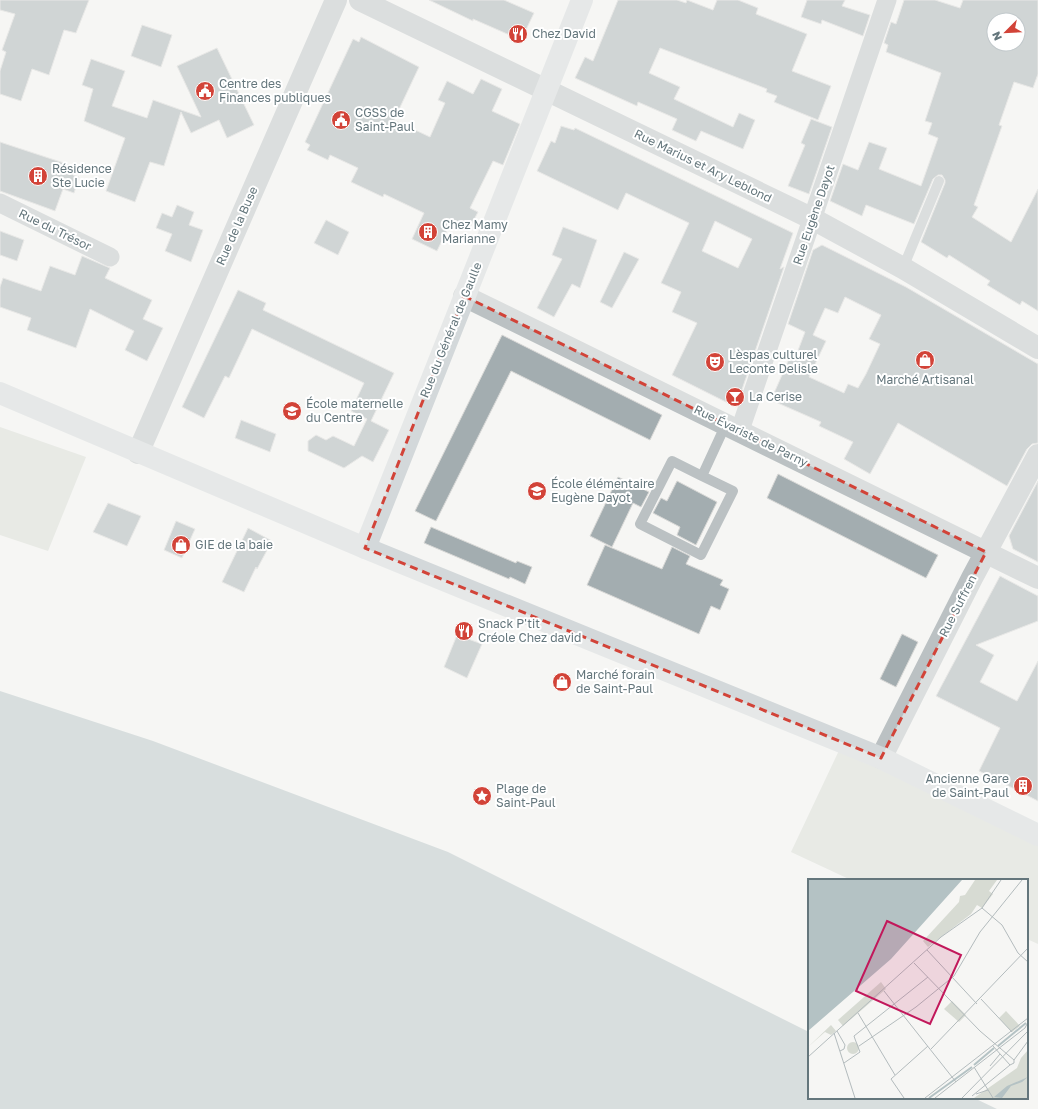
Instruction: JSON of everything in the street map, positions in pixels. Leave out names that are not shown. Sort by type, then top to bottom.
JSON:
[{"type":"main road","name":"Rue du Général de Gaulle","points":[[365,548],[582,0]]},
{"type":"main road","points":[[0,393],[138,453],[365,548],[881,758],[1038,835]]},
{"type":"street","name":"Rue de la Buse","points":[[138,453],[336,0]]},
{"type":"street","name":"Rue Marius et Ary Leblond","points":[[360,0],[813,219],[903,268],[1038,348]]},
{"type":"street","name":"Rue Eugène Dayot","points":[[733,427],[813,219],[887,0]]},
{"type":"street","name":"Rue du Trésor","points":[[0,203],[110,257]]},
{"type":"street","name":"Rue Évariste de Parny","points":[[464,296],[1038,578]]},
{"type":"street","name":"Rue Suffren","points":[[881,758],[986,552],[1038,455]]},
{"type":"lane","points":[[903,268],[939,181]]},
{"type":"lane","points":[[702,476],[733,427]]},
{"type":"lane","points":[[672,461],[702,476],[733,491],[701,555],[640,524],[672,461]]},
{"type":"highlighted area","points":[[464,296],[986,552],[881,758],[365,548]]},
{"type":"shaded area","points":[[0,427],[86,457],[48,551],[0,535]]},
{"type":"shaded area","points":[[0,691],[153,741],[448,852],[808,1032],[808,1099],[976,1099],[997,1109],[0,1109]]},
{"type":"shaded area","points":[[843,742],[1038,835],[1038,944],[1028,939],[1028,879],[849,879],[791,852]]},
{"type":"building","points":[[0,0],[89,0],[76,33],[64,30],[49,75],[32,69],[21,101],[0,94],[0,71],[6,52],[2,50],[15,14],[0,10]]},
{"type":"building","points":[[429,0],[504,0],[534,13],[521,40],[473,19],[473,21]]},
{"type":"building","points":[[618,0],[677,0],[686,3],[687,0],[713,10],[717,0],[738,0],[758,8],[756,14],[807,34],[792,71],[831,86],[818,120],[774,102],[777,96],[766,92],[767,89],[660,48],[649,73],[680,87],[674,99],[733,127],[739,113],[755,120],[743,149],[701,131],[696,141],[672,130],[677,119],[638,102],[637,106],[575,78],[585,57],[593,61]]},
{"type":"building","points":[[807,0],[845,0],[842,6],[870,15],[863,36],[822,20],[821,24],[801,17]]},
{"type":"building","points":[[904,0],[935,0],[960,8],[963,0],[1038,0],[1038,74],[1033,88],[1014,82],[999,125],[1002,126],[974,205],[978,207],[972,217],[1011,242],[1038,189],[1038,311],[1022,301],[1020,305],[987,285],[990,281],[949,255],[947,258],[921,242],[945,183],[942,175],[938,175],[933,179],[914,224],[866,205],[862,216],[830,201],[843,164],[858,170],[869,142],[887,148],[879,169],[921,186],[938,138],[928,134],[932,123],[925,121],[941,73],[886,52],[888,45],[884,43],[891,22],[896,24]]},
{"type":"building","points":[[142,25],[172,35],[161,67],[131,56]]},
{"type":"building","points":[[361,37],[419,67],[394,120],[430,137],[445,103],[438,100],[447,81],[473,94],[481,79],[502,89],[492,111],[520,124],[503,165],[493,161],[470,208],[478,212],[469,229],[452,220],[437,251],[412,239],[424,213],[384,194],[383,197],[351,182],[358,168],[330,155],[328,160],[307,150],[310,145],[305,142],[353,39],[359,42]]},
{"type":"building","points":[[217,48],[254,125],[227,138],[219,120],[191,133],[181,112],[164,166],[150,162],[135,202],[106,191],[125,138],[84,121],[93,89],[82,85],[91,59],[125,71],[112,106],[147,118],[153,100],[201,117],[177,66]]},
{"type":"building","points":[[811,119],[832,127],[809,194],[788,186],[805,145],[801,143]]},
{"type":"building","points":[[561,126],[574,130],[575,128],[793,233],[780,269],[784,267],[736,407],[672,375],[697,323],[672,312],[681,292],[661,283],[689,223],[626,193],[618,210],[537,171],[551,141],[555,143]],"holes":[[[715,221],[752,239],[738,268],[702,251]]]},
{"type":"building","name":"Résidence Ste Lucie","points":[[0,142],[76,167],[73,175],[79,177],[74,193],[63,189],[55,211],[0,191]]},
{"type":"building","points":[[177,205],[194,212],[189,225],[203,230],[191,262],[165,251],[172,234],[156,228],[162,213],[172,217]]},
{"type":"building","points":[[326,220],[349,232],[338,255],[314,243]]},
{"type":"building","points":[[563,227],[597,240],[580,288],[572,284],[554,317],[537,308],[562,259],[552,255]]},
{"type":"building","points":[[0,231],[24,240],[17,261],[0,255]]},
{"type":"building","points":[[822,245],[906,287],[1038,364],[1038,443],[1032,444],[1027,449],[1007,486],[898,423],[870,474],[844,459],[853,442],[819,426],[821,422],[771,400],[789,359],[794,361],[805,332],[788,324],[813,250]],"holes":[[[845,297],[881,315],[869,339],[880,344],[858,388],[848,384],[844,393],[809,377],[826,341],[813,335],[825,308],[838,313]]]},
{"type":"building","points":[[624,252],[639,259],[612,308],[600,302]]},
{"type":"building","points":[[82,256],[110,268],[105,278],[152,300],[143,319],[163,328],[147,361],[125,350],[134,331],[90,309],[76,348],[27,330],[31,318],[0,307],[0,287],[3,278],[41,291],[50,266],[75,275]]},
{"type":"building","points":[[238,290],[266,303],[263,310],[394,373],[371,421],[389,430],[373,462],[362,456],[344,468],[308,451],[308,441],[316,435],[326,440],[333,436],[354,446],[367,419],[351,411],[364,383],[252,329],[229,378],[225,376],[204,418],[182,407]]},
{"type":"building","points":[[502,335],[662,415],[650,440],[511,371],[436,521],[415,511]]},
{"type":"building","points":[[241,420],[276,434],[270,452],[235,438]]},
{"type":"building","points":[[778,474],[938,555],[926,578],[767,498]]},
{"type":"building","points":[[618,477],[649,492],[641,507],[633,503],[612,547],[590,536]]},
{"type":"building","points":[[677,481],[717,502],[696,545],[677,535],[680,527],[653,513],[661,498],[667,501]]},
{"type":"building","points":[[1038,481],[1038,562],[1013,549],[1009,536]]},
{"type":"building","points":[[108,503],[141,516],[127,546],[93,532]]},
{"type":"building","points":[[176,521],[195,529],[182,558],[164,550]]},
{"type":"building","points":[[431,527],[516,563],[517,561],[532,567],[525,584],[510,577],[509,579],[424,543]]},
{"type":"building","points":[[248,528],[272,541],[257,569],[256,567],[244,592],[222,582]]},
{"type":"building","points":[[605,545],[662,569],[672,547],[690,556],[686,564],[723,580],[720,585],[729,589],[720,610],[711,606],[699,634],[587,585]]},
{"type":"building","points":[[1000,576],[1038,596],[1038,621],[976,645],[994,655],[980,682],[1017,701],[1038,661],[1038,801],[979,771],[1000,728],[936,696]]},
{"type":"building","points":[[902,634],[918,642],[896,687],[880,679]]},
{"type":"building","points":[[457,635],[482,644],[467,678],[444,667]]},
{"type":"place","name":"Chez David","points":[[518,34]]},
{"type":"place","name":"Centre des Finances publiques","points":[[205,91]]},
{"type":"place","name":"CGSS de Saint-Paul","points":[[341,120]]},
{"type":"place","name":"Résidence Ste Lucie","points":[[38,176]]},
{"type":"place","name":"Chez Mamy Marianne","points":[[428,232]]},
{"type":"place","name":"Marché Artisanal","points":[[925,360]]},
{"type":"place","name":"Lèspas culturel Leconte Delisle","points":[[715,362]]},
{"type":"place","name":"La Cerise","points":[[735,397]]},
{"type":"place","name":"École maternelle du Centre","points":[[292,411]]},
{"type":"place","name":"École élémentaire Eugène Dayot","points":[[537,491]]},
{"type":"place","name":"GIE de la baie","points":[[181,545]]},
{"type":"place","name":"Snack P'tit Créole Chez david","points":[[464,631]]},
{"type":"place","name":"Marché forain de Saint-Paul","points":[[562,682]]},
{"type":"place","name":"Ancienne Gare de Saint-Paul","points":[[1023,786]]},
{"type":"place","name":"Plage de Saint-Paul","points":[[482,796]]}]
